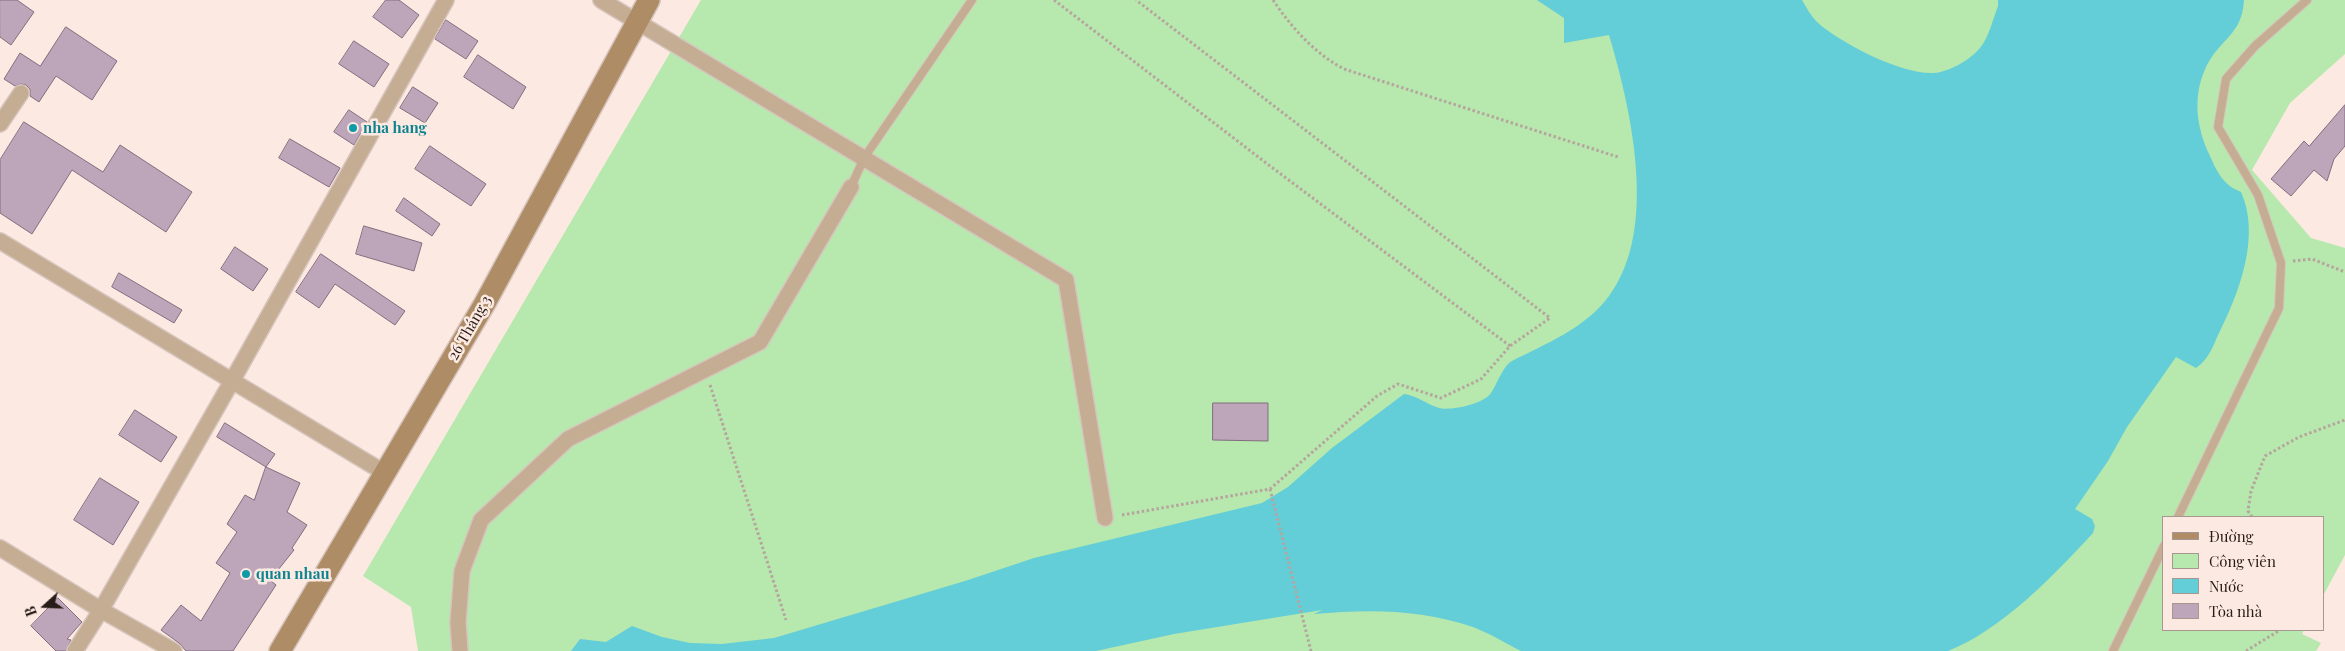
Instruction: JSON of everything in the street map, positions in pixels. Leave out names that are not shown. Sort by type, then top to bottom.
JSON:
[{"type":"street","points":[[75,651],[101,610],[232,381],[446,0]]},
{"type":"street","points":[[601,0],[1066,280],[1105,518]]},
{"type":"street","name":"26 Tháng 3","points":[[280,651],[485,303],[649,0]]},
{"type":"street","points":[[0,124],[21,93]]},
{"type":"street","points":[[460,651],[458,622],[462,571],[481,520],[568,438],[760,342],[852,187]]},
{"type":"street","points":[[0,242],[385,473]]},
{"type":"street","points":[[0,548],[101,610],[174,651]]},
{"type":"lane","points":[[852,187],[864,158],[972,0]]},
{"type":"lane","points":[[2178,516],[2279,308],[2281,263],[2258,195],[2218,127],[2226,79],[2255,46],[2307,0]]},
{"type":"lane","points":[[2113,651],[2162,550]]},
{"type":"path","points":[[1054,0],[1270,166],[1510,346]]},
{"type":"path","points":[[1105,518],[1270,489],[1377,396],[1398,384],[1441,398],[1481,379],[1510,346],[1550,318],[1136,0]]},
{"type":"path","points":[[1273,0],[1306,42],[1329,61],[1344,69],[1618,157]]},
{"type":"path","points":[[2281,263],[2312,259],[2345,272]]},
{"type":"path","points":[[705,370],[786,620]]},
{"type":"path","points":[[2251,516],[2248,511],[2251,491],[2265,456],[2299,437],[2345,420]]},
{"type":"path","points":[[1270,489],[1311,651]]},
{"type":"path","points":[[2246,651],[2278,631]]},
{"type":"green space","points":[[701,0],[2345,0],[2345,54],[2290,103],[2252,170],[2311,238],[2345,248],[2345,555],[2325,592],[2325,516],[2162,516],[2162,631],[2304,631],[2302,634],[2321,643],[2316,651],[418,651],[411,607],[363,576]]},
{"type":"water","points":[[1537,0],[1802,0],[1817,22],[1856,48],[1905,69],[1934,73],[1959,65],[1980,48],[1986,39],[1998,6],[1998,0],[2244,0],[2242,12],[2235,29],[2207,65],[2202,76],[2198,99],[2199,122],[2205,145],[2218,173],[2225,182],[2241,192],[2247,209],[2248,245],[2245,264],[2234,300],[2207,356],[2196,368],[2176,357],[2127,427],[2108,461],[2075,509],[2092,519],[2095,526],[2093,533],[2044,583],[2008,615],[1968,641],[1948,651],[1521,651],[1473,627],[1434,617],[1374,611],[1314,614],[1322,610],[1174,634],[1096,651],[571,651],[580,639],[606,642],[632,626],[662,637],[690,643],[722,644],[774,638],[965,581],[1034,558],[1262,503],[1288,487],[1332,448],[1404,394],[1414,396],[1444,409],[1467,406],[1487,397],[1509,363],[1577,326],[1600,307],[1609,296],[1624,269],[1633,237],[1637,203],[1632,132],[1609,35],[1564,43],[1564,18]]},
{"type":"building","points":[[0,0],[17,0],[34,12],[11,45],[0,37]]},
{"type":"building","points":[[386,0],[399,0],[419,15],[402,38],[373,17]]},
{"type":"building","points":[[446,20],[478,41],[466,59],[435,39]]},
{"type":"building","points":[[66,27],[117,61],[92,100],[56,76],[39,102],[30,96],[30,89],[26,85],[15,86],[4,79],[20,53],[40,66]]},
{"type":"building","points":[[354,41],[389,64],[374,87],[339,64]]},
{"type":"building","points":[[478,55],[526,87],[513,109],[464,77]]},
{"type":"building","points":[[413,87],[438,103],[425,123],[400,108]]},
{"type":"building","points":[[2345,105],[2345,146],[2334,159],[2327,181],[2314,170],[2291,196],[2271,179],[2304,141],[2309,146]]},
{"type":"building","name":"nha hang","points":[[349,110],[367,122],[354,145],[334,132]]},
{"type":"building","points":[[24,122],[103,172],[120,145],[192,192],[166,232],[72,170],[32,234],[0,213],[0,160]]},
{"type":"building","points":[[290,139],[340,168],[329,187],[279,158]]},
{"type":"building","points":[[430,146],[486,184],[471,206],[415,169]]},
{"type":"building","points":[[404,198],[440,224],[432,236],[396,211]]},
{"type":"building","points":[[364,226],[422,243],[414,271],[356,254]]},
{"type":"building","points":[[235,247],[268,269],[253,291],[221,269]]},
{"type":"building","points":[[321,254],[405,311],[395,325],[335,284],[319,308],[296,292]]},
{"type":"building","points":[[119,273],[182,310],[174,323],[112,287]]},
{"type":"building","points":[[1213,403],[1268,403],[1268,441],[1213,440]]},
{"type":"building","points":[[135,410],[177,437],[161,462],[119,435]]},
{"type":"building","points":[[225,423],[275,454],[266,467],[217,437]]},
{"type":"building","points":[[266,467],[300,483],[287,512],[307,525],[292,548],[294,550],[270,580],[276,585],[233,651],[186,651],[179,643],[161,630],[181,605],[201,621],[230,573],[216,563],[237,532],[227,524],[245,495],[254,500]]},
{"type":"building","points":[[100,478],[139,502],[113,545],[74,520]]},
{"type":"building","points":[[58,598],[82,622],[67,639],[71,640],[66,651],[56,651],[31,626]]},
{"type":"place","name":"nha hang","points":[[353,128]]},
{"type":"place","name":"quan nhau","points":[[246,574]]}]
